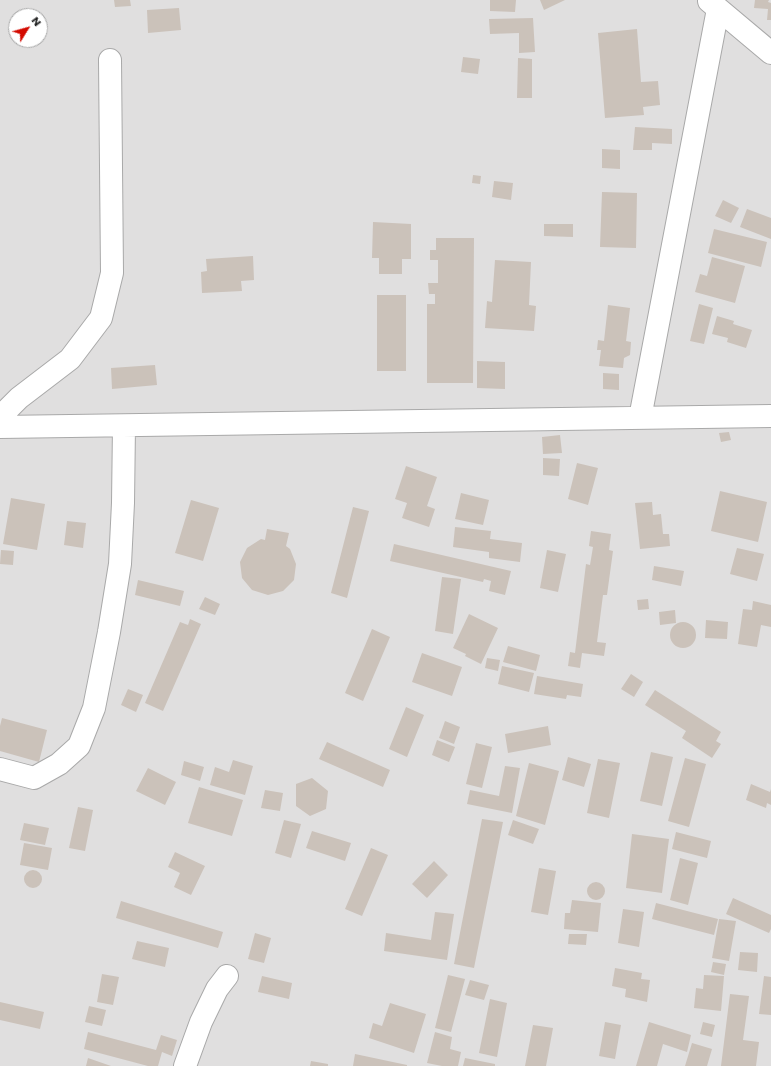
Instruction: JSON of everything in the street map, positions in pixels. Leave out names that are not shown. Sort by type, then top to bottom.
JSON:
[{"type":"street","points":[[713,4],[771,53]]},
{"type":"street","points":[[640,418],[713,4]]},
{"type":"street","points":[[0,417],[18,398],[70,359],[101,318],[112,273],[110,60]]},
{"type":"street","points":[[0,427],[771,416]]},
{"type":"street","points":[[0,769],[34,778],[59,764],[79,746],[94,708],[110,632],[120,564],[123,503],[124,426]]},
{"type":"street","points":[[185,1066],[201,1022],[217,989],[227,976]]},
{"type":"shaded area","points":[[0,0],[771,0],[771,1066],[0,1066]]},
{"type":"building","points":[[114,0],[130,0],[131,6],[115,7]]},
{"type":"building","points":[[490,0],[516,0],[515,12],[490,11]]},
{"type":"building","points":[[540,0],[565,0],[544,10]]},
{"type":"building","points":[[755,0],[769,0],[768,2],[771,3],[771,20],[767,20],[768,9],[754,8]]},
{"type":"building","points":[[179,8],[181,30],[148,33],[147,10]]},
{"type":"building","points":[[533,18],[535,52],[519,53],[519,33],[490,34],[489,19]]},
{"type":"building","points":[[637,29],[641,82],[658,81],[660,105],[643,107],[644,115],[605,118],[598,33]]},
{"type":"building","points":[[463,57],[480,59],[478,74],[461,72]]},
{"type":"building","points":[[518,58],[532,59],[532,98],[517,98]]},
{"type":"building","points":[[635,127],[672,129],[672,144],[652,143],[652,150],[633,150]]},
{"type":"building","points":[[602,149],[620,150],[620,169],[602,168]]},
{"type":"building","points":[[473,175],[481,176],[480,184],[472,183]]},
{"type":"building","points":[[494,181],[513,183],[511,200],[492,197]]},
{"type":"building","points":[[602,192],[637,193],[636,248],[600,247]]},
{"type":"building","points":[[723,200],[739,208],[731,223],[715,216]]},
{"type":"building","points":[[747,209],[771,218],[771,239],[740,227]]},
{"type":"building","points":[[373,222],[411,224],[411,259],[402,259],[402,274],[379,274],[379,258],[372,258]]},
{"type":"building","points":[[544,224],[573,224],[573,237],[544,236]]},
{"type":"building","points":[[714,229],[767,242],[761,267],[708,253]]},
{"type":"building","points":[[436,238],[474,238],[473,383],[427,383],[427,304],[435,304],[435,294],[429,294],[428,283],[438,283],[438,260],[430,260],[430,250],[436,250]]},
{"type":"building","points":[[253,256],[254,280],[241,281],[242,291],[202,293],[201,272],[207,271],[206,259]]},
{"type":"building","points":[[712,257],[745,266],[735,303],[695,292],[700,274],[707,276]]},
{"type":"building","points":[[495,260],[531,262],[529,305],[536,306],[534,331],[485,328],[487,301],[492,302]]},
{"type":"building","points":[[377,295],[406,295],[406,371],[377,371]]},
{"type":"building","points":[[699,304],[713,308],[704,344],[690,341]]},
{"type":"building","points":[[608,305],[630,308],[626,341],[631,342],[630,355],[624,358],[623,368],[599,366],[601,350],[597,350],[598,340],[604,341]]},
{"type":"building","points":[[717,316],[734,321],[733,324],[752,330],[746,348],[727,342],[728,338],[712,334]]},
{"type":"building","points":[[477,361],[505,362],[505,389],[477,388]]},
{"type":"building","points":[[155,365],[157,385],[112,389],[111,368]]},
{"type":"building","points":[[603,373],[619,374],[619,390],[603,389]]},
{"type":"building","points":[[729,432],[731,440],[721,442],[719,433]]},
{"type":"building","points":[[560,435],[562,453],[543,454],[542,437]]},
{"type":"building","points":[[543,458],[560,459],[559,476],[543,475]]},
{"type":"building","points":[[577,463],[598,468],[588,505],[568,499]]},
{"type":"building","points":[[406,466],[437,477],[427,506],[435,509],[429,527],[402,518],[407,503],[395,499]]},
{"type":"building","points":[[720,491],[767,502],[758,542],[711,531]]},
{"type":"building","points":[[461,493],[489,500],[483,525],[455,519]]},
{"type":"building","points":[[11,498],[45,504],[37,550],[3,544]]},
{"type":"building","points":[[191,500],[219,508],[203,561],[175,553]]},
{"type":"building","points":[[652,502],[653,515],[661,514],[663,534],[669,534],[670,546],[640,549],[635,503]]},
{"type":"building","points":[[353,507],[369,511],[347,598],[331,593]]},
{"type":"building","points":[[67,521],[86,523],[83,548],[64,545]]},
{"type":"building","points":[[455,527],[491,531],[490,539],[522,543],[520,562],[489,558],[489,552],[453,547]]},
{"type":"building","points":[[267,529],[289,533],[286,546],[290,549],[296,564],[294,580],[283,591],[268,595],[252,590],[242,578],[240,562],[247,548],[261,539],[265,540]]},
{"type":"building","points":[[591,531],[611,534],[609,550],[613,551],[607,595],[603,595],[597,642],[606,643],[604,656],[582,653],[580,668],[568,666],[570,652],[575,653],[586,564],[590,565],[593,547],[589,546]]},
{"type":"building","points":[[394,544],[511,571],[505,595],[489,591],[491,581],[484,579],[483,582],[390,561]]},
{"type":"building","points":[[737,548],[764,554],[757,581],[730,574]]},
{"type":"building","points":[[1,550],[14,551],[13,565],[0,564]]},
{"type":"building","points":[[547,550],[566,554],[558,592],[540,588]]},
{"type":"building","points":[[654,566],[684,571],[681,586],[652,580]]},
{"type":"building","points":[[442,577],[461,579],[453,634],[435,631]]},
{"type":"building","points":[[138,580],[184,591],[180,606],[135,595]]},
{"type":"building","points":[[205,597],[220,604],[215,615],[199,609]]},
{"type":"building","points":[[648,599],[649,609],[638,610],[637,600]]},
{"type":"building","points":[[753,601],[771,605],[771,627],[761,625],[757,647],[738,644],[743,609],[752,610]]},
{"type":"building","points":[[675,610],[676,623],[660,625],[659,612]]},
{"type":"building","points":[[469,614],[498,628],[481,664],[465,656],[466,654],[453,648]]},
{"type":"building","points":[[190,619],[201,624],[163,711],[145,703],[180,622],[188,625]]},
{"type":"building","points":[[706,620],[728,622],[727,639],[705,638]]},
{"type":"building","points":[[683,622],[692,626],[696,635],[692,644],[683,648],[674,644],[670,635],[674,626]]},
{"type":"building","points":[[372,629],[390,637],[363,701],[345,693]]},
{"type":"building","points":[[508,646],[540,655],[536,671],[503,662]]},
{"type":"building","points":[[422,653],[462,667],[452,696],[412,682]]},
{"type":"building","points":[[487,658],[500,660],[498,671],[485,668]]},
{"type":"building","points":[[502,666],[534,673],[529,692],[498,684]]},
{"type":"building","points":[[631,674],[643,682],[634,697],[621,689]]},
{"type":"building","points":[[537,676],[583,684],[581,697],[567,695],[566,699],[534,694]]},
{"type":"building","points":[[128,689],[143,695],[136,712],[121,705]]},
{"type":"building","points":[[655,690],[721,732],[716,741],[721,744],[712,758],[682,738],[686,731],[645,705]]},
{"type":"building","points":[[406,707],[424,715],[407,757],[389,749]]},
{"type":"building","points":[[2,718],[47,730],[39,762],[0,751],[0,726]]},
{"type":"building","points":[[445,721],[460,727],[454,744],[439,738]]},
{"type":"building","points":[[548,726],[551,745],[508,753],[505,734]]},
{"type":"building","points":[[437,740],[455,747],[449,762],[432,755]]},
{"type":"building","points":[[327,742],[390,770],[383,787],[319,759]]},
{"type":"building","points":[[476,743],[492,747],[482,788],[466,784]]},
{"type":"building","points":[[651,752],[673,757],[662,806],[640,801]]},
{"type":"building","points":[[568,757],[591,764],[584,787],[562,780]]},
{"type":"building","points":[[685,758],[706,764],[689,827],[668,821]]},
{"type":"building","points":[[598,759],[620,763],[609,818],[587,813]]},
{"type":"building","points":[[233,760],[253,766],[245,795],[210,785],[215,767],[229,772]]},
{"type":"building","points":[[184,761],[204,767],[200,781],[181,775]]},
{"type":"building","points":[[529,763],[559,771],[545,825],[516,816]]},
{"type":"building","points":[[505,766],[520,768],[512,813],[467,804],[470,790],[499,796]]},
{"type":"building","points":[[148,768],[176,782],[165,805],[136,791]]},
{"type":"building","points":[[312,778],[328,791],[326,809],[310,816],[296,806],[296,784]]},
{"type":"building","points":[[751,784],[770,792],[771,789],[771,805],[767,803],[766,808],[746,800]]},
{"type":"building","points":[[199,787],[243,800],[232,836],[188,823]]},
{"type":"building","points":[[265,790],[283,793],[280,811],[261,808]]},
{"type":"building","points":[[78,807],[93,810],[85,851],[69,848]]},
{"type":"building","points":[[482,819],[503,822],[474,968],[454,964]]},
{"type":"building","points":[[284,820],[301,824],[291,858],[275,853]]},
{"type":"building","points":[[513,820],[539,829],[533,844],[508,835]]},
{"type":"building","points":[[24,823],[49,828],[45,845],[20,840]]},
{"type":"building","points":[[312,831],[351,843],[345,861],[306,848]]},
{"type":"building","points":[[676,832],[711,841],[707,858],[672,849]]},
{"type":"building","points":[[632,834],[669,839],[662,893],[626,888]]},
{"type":"building","points":[[24,843],[52,848],[48,870],[20,865]]},
{"type":"building","points":[[371,848],[388,855],[362,916],[345,909]]},
{"type":"building","points":[[175,852],[205,866],[191,895],[174,887],[180,873],[168,867]]},
{"type":"building","points":[[680,858],[698,863],[688,905],[670,900]]},
{"type":"building","points":[[434,861],[448,875],[427,898],[412,884]]},
{"type":"building","points":[[539,868],[556,871],[548,915],[531,912]]},
{"type":"building","points":[[29,870],[37,870],[42,875],[40,886],[37,888],[29,888],[24,883],[24,875]]},
{"type":"building","points":[[596,882],[602,885],[605,891],[602,897],[596,900],[590,897],[587,891],[590,885]]},
{"type":"building","points":[[733,898],[771,915],[771,929],[769,933],[726,914]]},
{"type":"building","points":[[572,900],[601,903],[598,932],[564,929],[565,913],[570,913]]},
{"type":"building","points":[[121,901],[223,932],[218,948],[116,918]]},
{"type":"building","points":[[656,903],[718,919],[714,935],[652,919]]},
{"type":"building","points":[[623,909],[644,912],[639,947],[618,943]]},
{"type":"building","points":[[435,912],[454,914],[447,960],[384,951],[386,933],[431,940]]},
{"type":"building","points":[[719,919],[736,921],[729,961],[712,958]]},
{"type":"building","points":[[255,933],[271,938],[264,963],[248,959]]},
{"type":"building","points":[[569,934],[587,934],[586,945],[568,944]]},
{"type":"building","points":[[137,941],[169,948],[165,967],[132,959]]},
{"type":"building","points":[[740,952],[758,953],[757,972],[738,970]]},
{"type":"building","points":[[713,962],[726,964],[724,975],[711,972]]},
{"type":"building","points":[[615,968],[642,973],[641,979],[650,980],[647,1002],[625,997],[626,989],[612,986]]},
{"type":"building","points":[[102,974],[119,977],[113,1005],[97,1002]]},
{"type":"building","points":[[448,975],[465,979],[451,1032],[435,1028]]},
{"type":"building","points":[[704,975],[724,976],[721,1011],[694,1008],[696,988],[703,989]]},
{"type":"building","points":[[262,976],[292,983],[289,999],[258,992]]},
{"type":"building","points":[[764,976],[771,977],[771,1015],[759,1014]]},
{"type":"building","points":[[470,980],[489,985],[484,1000],[465,995]]},
{"type":"building","points":[[730,994],[749,996],[743,1040],[759,1042],[756,1066],[721,1066]]},
{"type":"building","points":[[490,999],[507,1003],[497,1057],[479,1053]]},
{"type":"building","points":[[0,1002],[44,1012],[40,1029],[0,1020]]},
{"type":"building","points":[[390,1003],[426,1014],[414,1053],[369,1038],[373,1023],[382,1026]]},
{"type":"building","points":[[89,1006],[106,1010],[102,1026],[85,1022]]},
{"type":"building","points":[[605,1022],[621,1025],[615,1059],[599,1056]]},
{"type":"building","points":[[649,1022],[691,1035],[687,1052],[663,1044],[657,1066],[636,1066]]},
{"type":"building","points":[[703,1022],[715,1025],[712,1037],[700,1034]]},
{"type":"building","points":[[533,1025],[553,1028],[546,1066],[525,1066]]},
{"type":"building","points":[[88,1032],[156,1050],[161,1035],[177,1040],[172,1056],[162,1052],[158,1066],[148,1066],[84,1049]]},
{"type":"building","points":[[435,1032],[452,1037],[450,1049],[461,1052],[458,1066],[442,1066],[427,1063]]},
{"type":"building","points":[[692,1043],[712,1049],[707,1066],[685,1066]]},
{"type":"building","points":[[355,1054],[407,1065],[407,1066],[353,1066]]},
{"type":"building","points":[[88,1058],[111,1066],[86,1066]]},
{"type":"building","points":[[465,1058],[495,1064],[495,1066],[463,1066]]},
{"type":"building","points":[[311,1061],[328,1064],[328,1066],[310,1066]]}]
